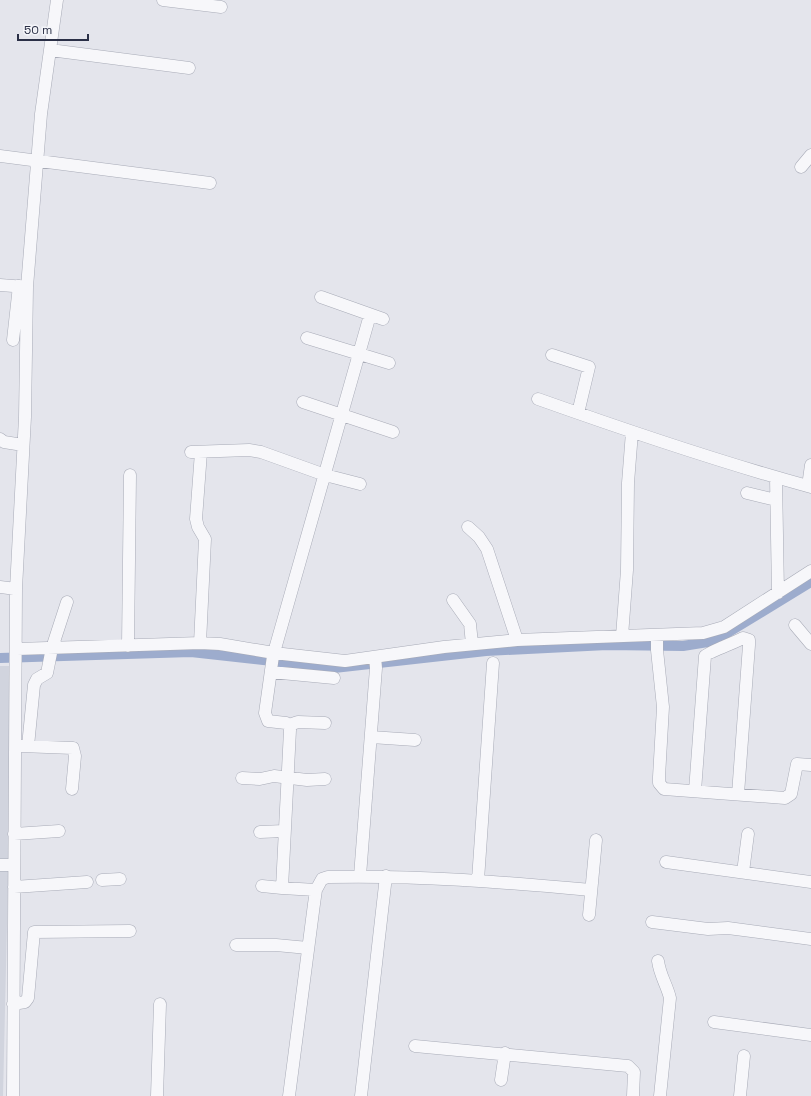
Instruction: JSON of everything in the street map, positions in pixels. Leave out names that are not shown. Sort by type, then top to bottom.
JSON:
[{"type":"street","points":[[13,340],[23,286],[41,114],[57,0]]},
{"type":"street","points":[[163,0],[221,7]]},
{"type":"street","points":[[50,50],[189,68]]},
{"type":"street","points":[[801,167],[811,155]]},
{"type":"street","points":[[0,156],[210,183]]},
{"type":"street","points":[[0,285],[23,286]]},
{"type":"street","points":[[13,1096],[14,747],[16,589],[24,445],[23,286]]},
{"type":"street","points":[[321,297],[384,319]]},
{"type":"street","points":[[289,725],[286,722],[268,721],[266,718],[272,662],[370,315]]},
{"type":"street","points":[[306,338],[389,364]]},
{"type":"street","points":[[552,355],[590,367],[578,413]]},
{"type":"street","points":[[538,399],[632,432],[809,487],[811,465]]},
{"type":"street","points":[[303,402],[393,432]]},
{"type":"street","points":[[622,636],[627,570],[628,483],[632,432]]},
{"type":"street","points":[[0,439],[4,442],[24,445]]},
{"type":"street","points":[[200,642],[206,540],[204,534],[198,526],[196,519],[196,452],[249,450],[261,452],[325,475],[360,484]]},
{"type":"street","points":[[128,646],[130,475]]},
{"type":"street","points":[[776,478],[778,593]]},
{"type":"street","points":[[747,493],[776,500]]},
{"type":"street","points":[[468,527],[480,537],[487,549],[517,640]]},
{"type":"street","points":[[272,662],[375,662],[472,644],[517,640],[622,636],[657,641],[713,632],[724,627],[811,571]]},
{"type":"street","points":[[0,587],[16,589]]},
{"type":"street","points":[[453,600],[470,624],[472,644]]},
{"type":"street","points":[[28,746],[34,685],[37,679],[47,673],[51,654],[67,602]]},
{"type":"street","points":[[795,625],[811,644]]},
{"type":"street","points":[[695,791],[705,656],[743,638],[749,640],[749,645],[738,794]]},
{"type":"street","points":[[657,641],[663,707],[659,783],[664,789],[670,791],[695,791],[785,798],[789,797],[791,794],[797,764],[811,765]]},
{"type":"street","points":[[16,655],[51,654],[128,646],[200,642],[220,644],[272,662],[334,678]]},
{"type":"street","points":[[360,876],[371,737],[375,662]]},
{"type":"street","points":[[478,880],[494,663]]},
{"type":"street","points":[[289,725],[298,722],[325,723]]},
{"type":"street","points":[[282,888],[289,725]]},
{"type":"street","points":[[371,737],[415,740]]},
{"type":"street","points":[[14,747],[28,746],[74,748],[75,756],[72,789]]},
{"type":"street","points":[[242,778],[260,779],[274,776],[288,776],[306,780],[325,779]]},
{"type":"street","points":[[14,834],[59,831]]},
{"type":"street","points":[[260,832],[284,831]]},
{"type":"street","points":[[743,872],[748,834]]},
{"type":"street","points":[[589,915],[596,840]]},
{"type":"street","points":[[666,862],[811,882]]},
{"type":"street","points":[[0,865],[14,865]]},
{"type":"street","points":[[361,1096],[386,876]]},
{"type":"street","points":[[289,1096],[316,890],[322,879],[328,877],[386,876],[478,880],[592,890]]},
{"type":"street","points":[[102,880],[120,879]]},
{"type":"street","points":[[14,887],[87,882]]},
{"type":"street","points":[[262,886],[316,890]]},
{"type":"street","points":[[652,922],[708,929],[728,928],[811,939]]},
{"type":"street","points":[[14,931],[130,931]]},
{"type":"street","points":[[13,1004],[25,1002],[28,998],[34,932]]},
{"type":"street","points":[[236,945],[276,945],[308,948]]},
{"type":"street","points":[[658,961],[660,974],[668,990],[670,998],[660,1096]]},
{"type":"street","points":[[157,1096],[160,1004]]},
{"type":"street","points":[[714,1022],[811,1035]]},
{"type":"street","points":[[415,1046],[505,1053],[628,1066],[634,1072],[633,1096]]},
{"type":"street","points":[[501,1080],[505,1053]]},
{"type":"street","points":[[740,1096],[744,1056]]},
{"type":"shaded area","points":[[0,666],[13,666],[3,1096],[0,1096]]},
{"type":"waterway","points":[[0,658],[191,652],[334,668],[486,651],[607,645],[683,646],[714,641],[811,582]]}]
